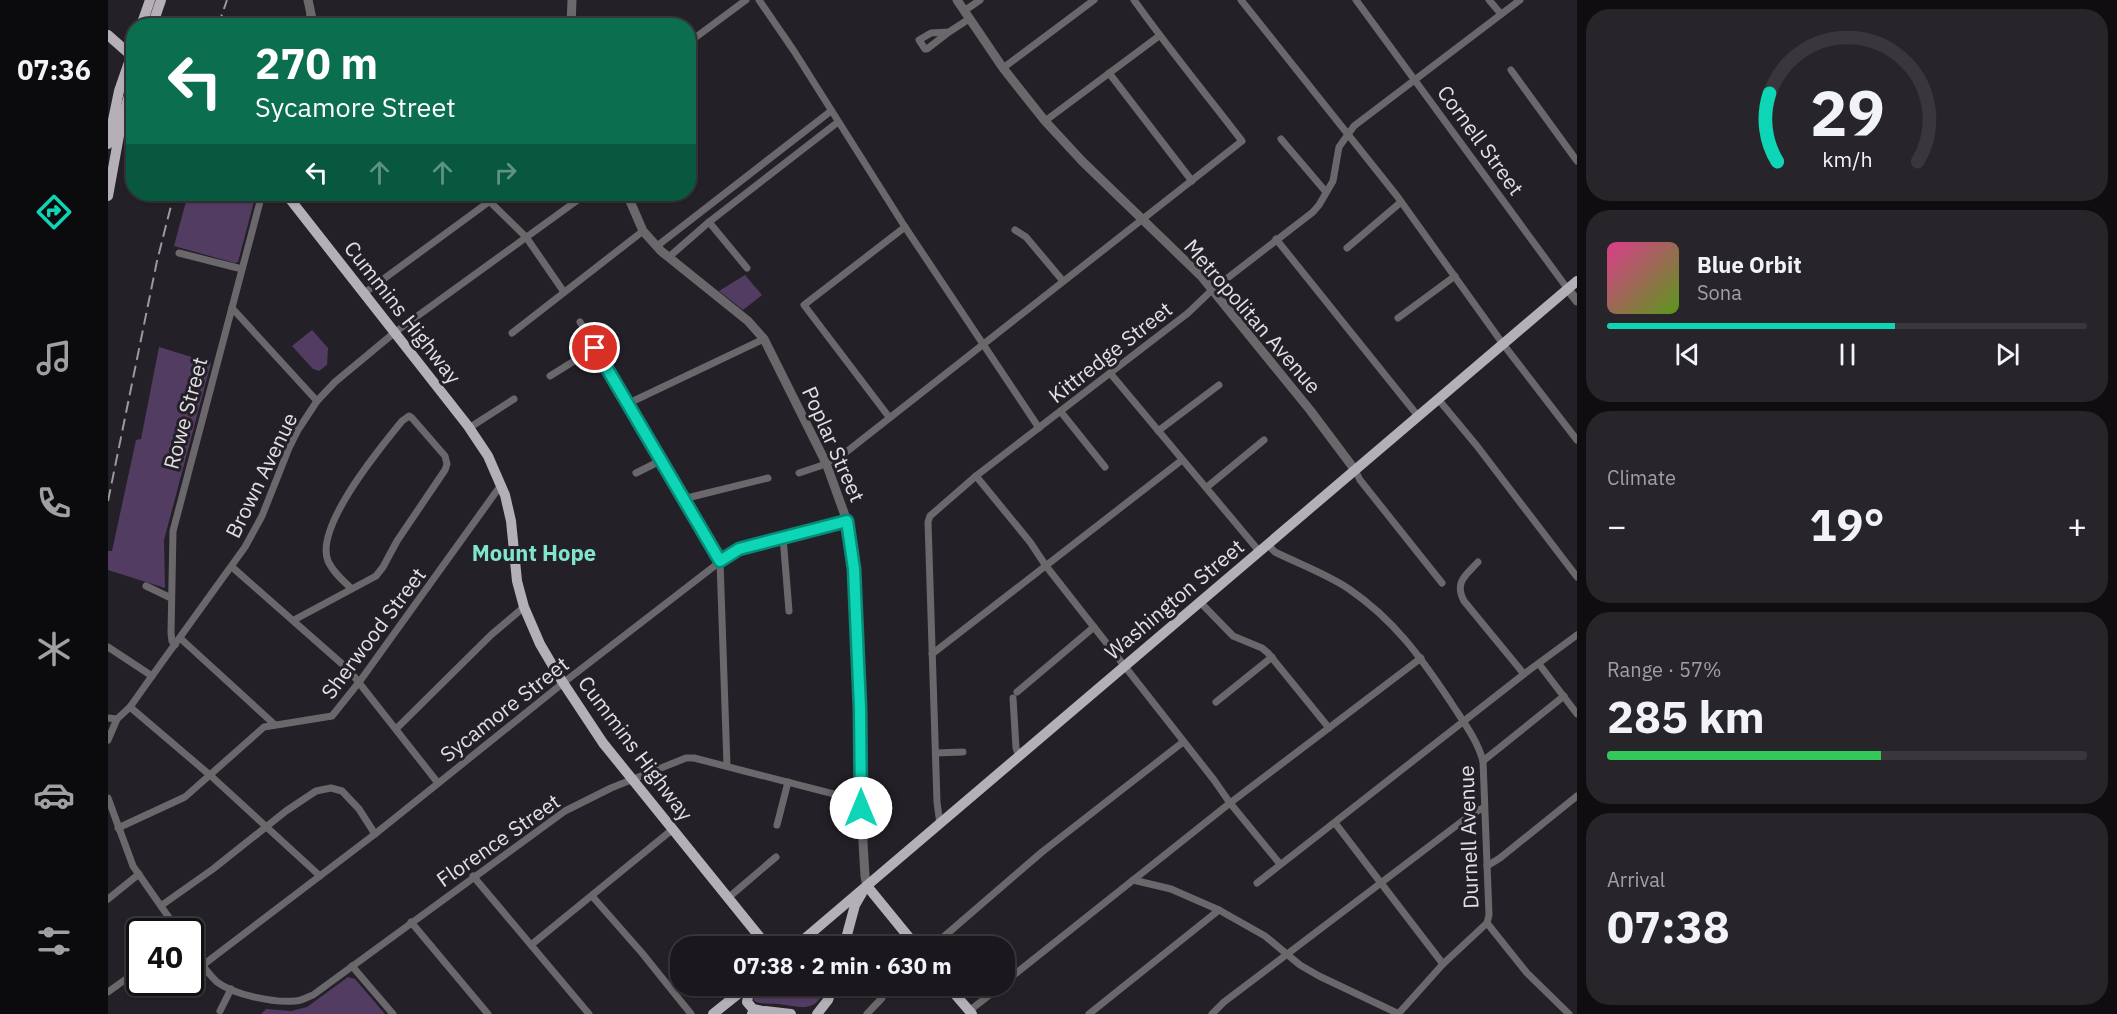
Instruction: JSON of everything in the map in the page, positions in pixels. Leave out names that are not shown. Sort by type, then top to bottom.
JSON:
[{"type":"main road","points":[[144,18],[150,0]]},
{"type":"main road","points":[[155,18],[161,0]]},
{"type":"main road","points":[[108,35],[126,49]]},
{"type":"main road","points":[[108,144],[111,109],[126,72]]},
{"type":"main road","points":[[108,196],[126,105]]},
{"type":"main road","name":"Cummins Highway","points":[[291,201],[469,428],[488,456],[501,485],[511,521],[516,571],[524,607],[540,644],[563,683],[603,743],[759,936]]},
{"type":"main road","name":"Washington Street","points":[[808,936],[1577,281]]},
{"type":"main road","points":[[847,936],[855,905],[867,886],[908,936]]},
{"type":"main road","points":[[823,923],[840,922],[844,927],[845,936]]},
{"type":"main road","points":[[713,1014],[736,996]]},
{"type":"main road","points":[[748,996],[747,1002],[753,1009],[790,1014]]},
{"type":"main road","points":[[817,1014],[829,996]]},
{"type":"main road","points":[[957,996],[971,1012]]},
{"type":"main road","points":[[752,1014],[765,1011]]},
{"type":"street","points":[[308,0],[313,18]]},
{"type":"street","points":[[571,18],[572,0]]},
{"type":"street","points":[[696,37],[746,0]]},
{"type":"street","points":[[759,0],[905,227],[1039,428]]},
{"type":"street","name":"Metropolitan Avenue","points":[[957,0],[1003,68],[1045,121],[1082,161],[1201,276],[1310,410],[1360,480],[1442,583]]},
{"type":"street","points":[[949,32],[980,0]]},
{"type":"street","points":[[1003,68],[1094,0]]},
{"type":"street","points":[[799,473],[826,463],[844,453],[1242,141],[1159,36],[1134,0]]},
{"type":"street","points":[[1241,0],[1401,202],[1503,344],[1577,440]]},
{"type":"street","name":"Cornell Street","points":[[1356,0],[1577,300]]},
{"type":"street","points":[[1489,0],[1501,14]]},
{"type":"street","name":"Kittredge Street","points":[[940,825],[932,654],[930,516],[976,476],[1188,313],[1212,290],[1312,212],[1333,181],[1340,147],[1354,126],[1520,0]]},
{"type":"street","points":[[310,18],[311,14]]},
{"type":"street","points":[[1045,121],[1159,36]]},
{"type":"street","points":[[1511,70],[1577,161]]},
{"type":"street","points":[[1109,74],[1192,181]]},
{"type":"street","points":[[657,246],[831,111]]},
{"type":"street","points":[[669,257],[709,222],[838,122]]},
{"type":"street","points":[[1281,139],[1326,192]]},
{"type":"street","name":"Rowe Street","points":[[178,642],[171,637],[173,531],[260,201]]},
{"type":"street","points":[[363,294],[490,201],[526,237],[564,292]]},
{"type":"street","name":"Brown Avenue","points":[[117,720],[130,706],[232,567],[262,516],[301,424],[317,401],[335,382],[394,333],[576,201]]},
{"type":"street","name":"Poplar Street","points":[[630,201],[643,231],[657,246],[748,321],[765,339],[826,463],[847,521],[854,569],[860,708],[861,801],[867,886]]},
{"type":"street","points":[[1347,248],[1401,202]]},
{"type":"street","points":[[709,222],[747,268]]},
{"type":"street","points":[[890,417],[804,305],[905,227]]},
{"type":"street","points":[[1015,230],[1026,237],[1063,281]]},
{"type":"street","points":[[512,333],[643,231]]},
{"type":"street","points":[[1276,239],[1418,416]]},
{"type":"street","points":[[179,253],[242,269]]},
{"type":"street","points":[[1398,318],[1455,276]]},
{"type":"street","points":[[232,308],[317,401]]},
{"type":"street","points":[[580,322],[720,561],[727,766]]},
{"type":"street","points":[[627,404],[765,339]]},
{"type":"street","points":[[550,376],[595,348]]},
{"type":"street","name":"Durnell Avenue","points":[[1110,373],[1182,459],[1264,548],[1347,588],[1379,612],[1403,635],[1421,658],[1479,747],[1483,761],[1483,808],[1489,915],[1487,923],[1527,973],[1569,1014]]},
{"type":"street","points":[[1158,431],[1219,385]]},
{"type":"street","points":[[469,428],[514,399]]},
{"type":"street","points":[[1438,399],[1477,446],[1577,577]]},
{"type":"street","points":[[1061,411],[1105,467]]},
{"type":"street","points":[[294,620],[352,590],[375,576],[445,470],[447,464],[445,456],[409,416],[402,421],[367,466],[342,504],[330,533],[326,549],[327,560],[335,573],[352,590]]},
{"type":"street","points":[[1207,487],[1264,440]]},
{"type":"street","points":[[932,654],[1182,459]]},
{"type":"street","points":[[636,473],[660,460]]},
{"type":"street","points":[[976,476],[1030,542],[1046,566],[1230,803],[1280,864]]},
{"type":"street","points":[[683,499],[768,478]]},
{"type":"street","name":"Sherwood Street","points":[[118,828],[180,800],[211,776],[264,727],[332,716],[360,681],[501,485]]},
{"type":"street","name":"Sycamore Street","points":[[204,964],[375,834],[720,561],[739,549],[847,521]]},
{"type":"street","points":[[783,537],[789,611]]},
{"type":"street","points":[[1478,562],[1462,580],[1459,592],[1524,674]]},
{"type":"street","points":[[232,567],[360,681],[438,783]]},
{"type":"street","points":[[146,586],[171,598]]},
{"type":"street","points":[[1200,602],[1233,636],[1262,648],[1272,657],[1329,728]]},
{"type":"street","points":[[396,729],[490,635],[524,607]]},
{"type":"street","points":[[1019,756],[1016,748],[1015,695],[1094,627]]},
{"type":"street","points":[[1257,883],[1577,635]]},
{"type":"street","points":[[178,642],[274,724]]},
{"type":"street","points":[[108,647],[152,676]]},
{"type":"street","points":[[1216,702],[1272,657]]},
{"type":"street","points":[[1015,974],[1230,803],[1421,658]]},
{"type":"street","points":[[1539,664],[1577,714]]},
{"type":"street","points":[[1483,761],[1564,696]]},
{"type":"street","points":[[130,706],[211,776],[320,876]]},
{"type":"street","points":[[108,718],[117,720],[108,740]]},
{"type":"street","points":[[945,936],[1042,852],[1183,742]]},
{"type":"street","points":[[936,753],[963,752]]},
{"type":"street","name":"Florence Street","points":[[204,966],[218,982],[231,989],[266,999],[297,1001],[313,995],[564,811],[611,788],[686,758],[727,766],[861,801]]},
{"type":"street","points":[[777,825],[788,782]]},
{"type":"street","points":[[162,905],[316,791],[331,788],[342,791],[375,834]]},
{"type":"street","points":[[1487,866],[1577,796]]},
{"type":"street","points":[[108,798],[133,866],[170,918]]},
{"type":"street","points":[[1212,1014],[1224,1002],[1287,954],[1473,813],[1483,808]]},
{"type":"street","points":[[1335,823],[1443,964]]},
{"type":"street","points":[[531,945],[673,829]]},
{"type":"street","points":[[728,898],[776,857]]},
{"type":"street","points":[[108,899],[139,874]]},
{"type":"street","points":[[473,876],[589,1014]]},
{"type":"street","points":[[1133,880],[1171,889],[1219,910],[1265,936],[1319,976],[1399,1013],[1443,964],[1487,923]]},
{"type":"street","points":[[592,896],[691,1014]]},
{"type":"street","points":[[1089,1014],[1219,910]]},
{"type":"street","points":[[411,922],[488,1014]]},
{"type":"street","points":[[352,966],[393,1014]]},
{"type":"street","points":[[108,992],[126,979]]},
{"type":"street","points":[[219,1011],[231,989]]},
{"type":"street","points":[[867,1014],[883,996]]},
{"type":"street","points":[[971,1012],[989,996]]},
{"type":"shaded area","points":[[186,201],[254,201],[238,262],[174,246]]},
{"type":"shaded area","points":[[745,275],[762,295],[743,310],[719,291]]},
{"type":"shaded area","points":[[312,330],[328,348],[327,365],[319,371],[313,369],[292,346]]},
{"type":"shaded area","points":[[159,347],[211,363],[164,540],[165,588],[108,570],[108,551],[112,551],[136,440],[141,439]]},
{"type":"shaded area","points":[[348,977],[355,979],[385,1014],[261,1014],[266,1009],[291,1011],[307,1007]]},
{"type":"shaded area","points":[[753,996],[821,996],[808,1007],[754,1001]]},
{"type":"railway","points":[[221,18],[227,0]]},
{"type":"railway","points":[[108,501],[157,261],[172,201]]},
{"type":"district","name":"Mount Hope","points":[[534,552]]},
{"type":"route","points":[[595,348],[720,561],[739,549],[847,521],[854,569],[860,708],[861,808]]}]
